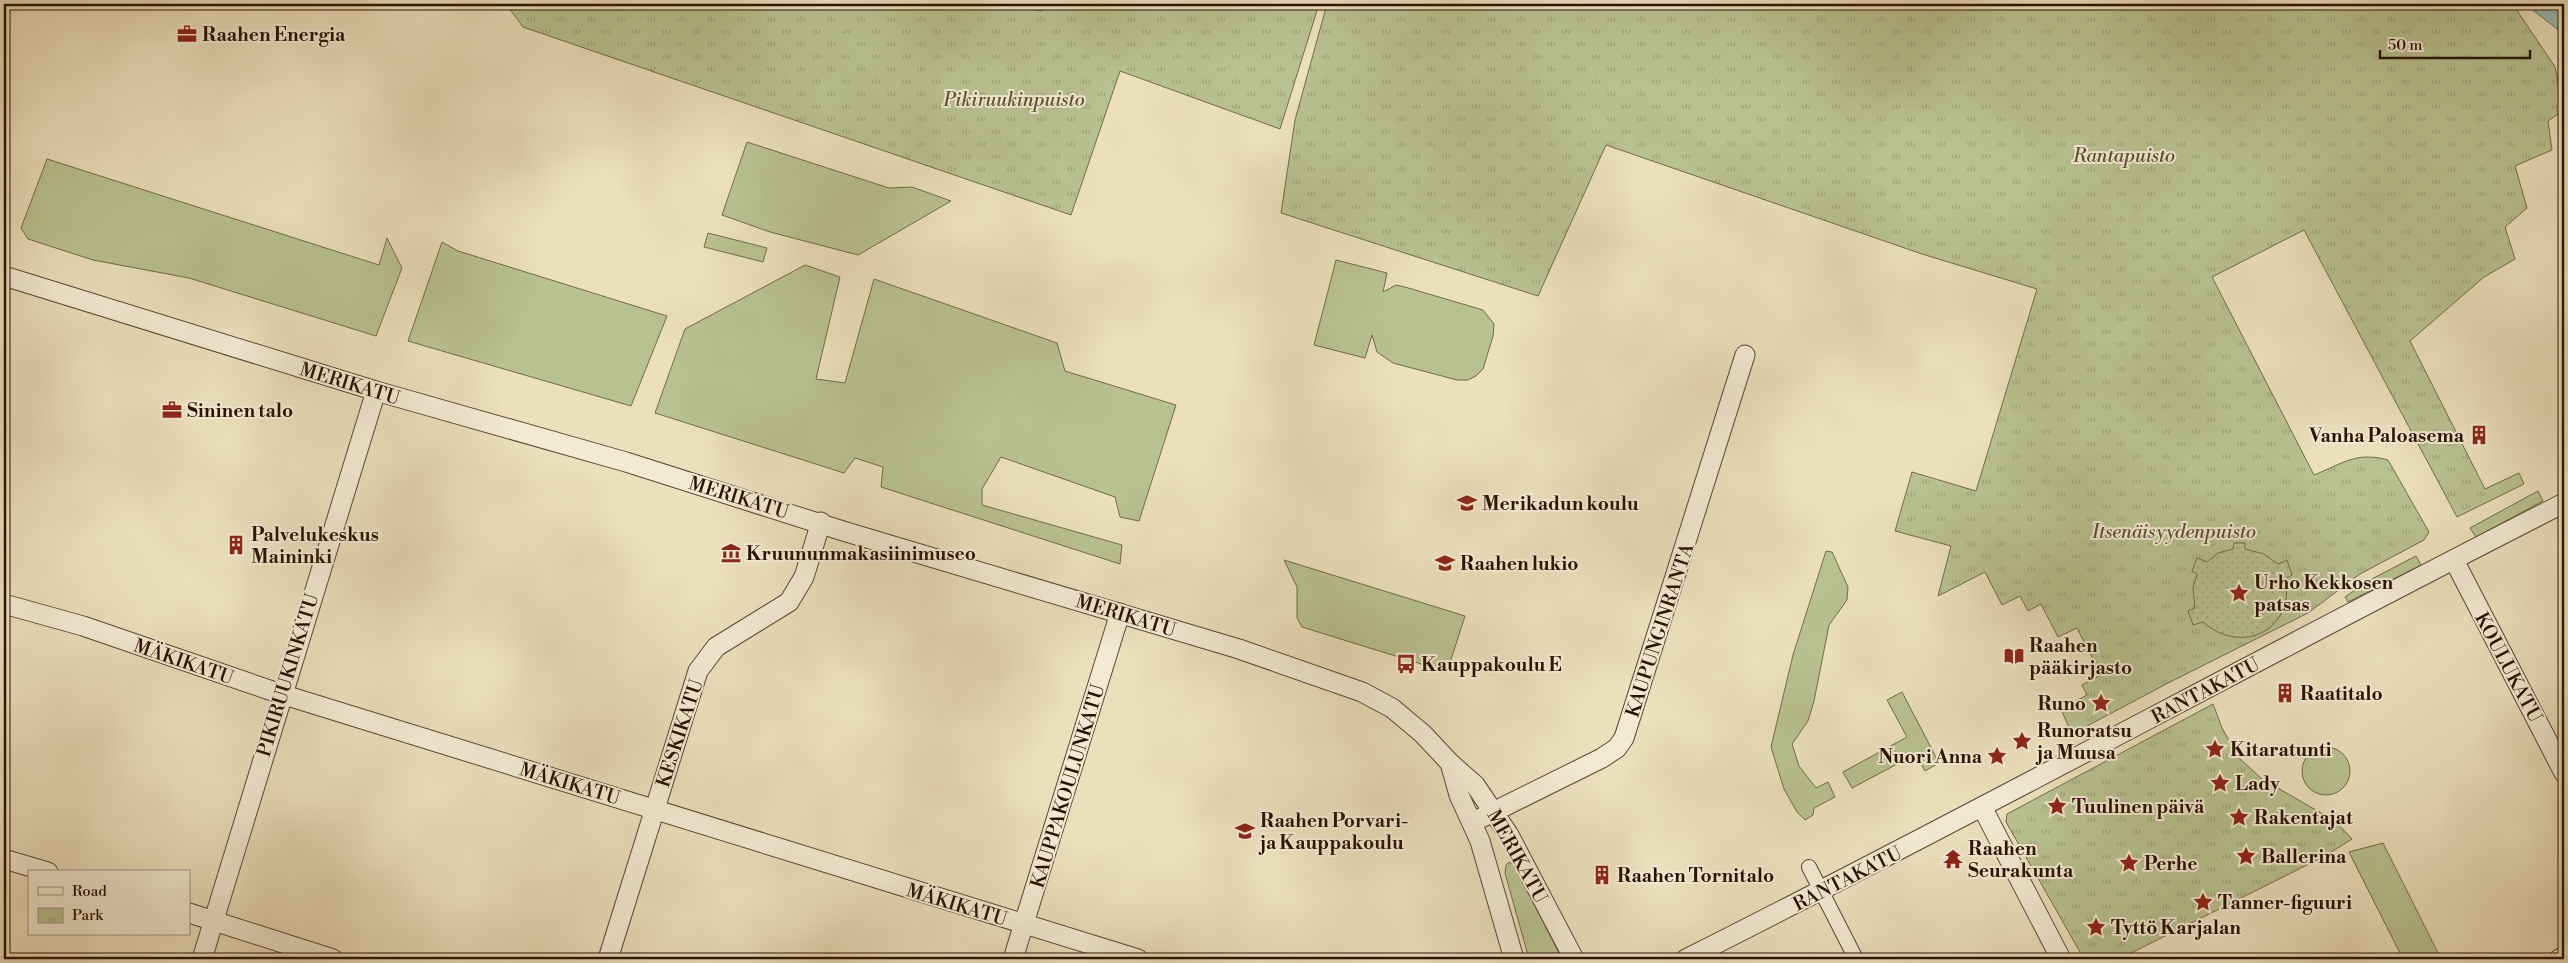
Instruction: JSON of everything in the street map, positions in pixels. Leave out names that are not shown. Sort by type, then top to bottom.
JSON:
[{"type":"street","name":"MERIKATU","points":[[4,276],[376,391],[626,462],[821,522],[843,531],[1239,648],[1362,692],[1392,708],[1423,734],[1450,763],[1475,785],[1495,811],[1574,959]]},
{"type":"street","name":"KAUPUNGINRANTA","points":[[1473,822],[1602,758],[1617,748],[1624,738],[1745,355]]},
{"type":"street","name":"PIKIRUUKINKATU","points":[[202,959],[212,920],[376,391]]},
{"type":"street","name":"RANTAKATU","points":[[1686,959],[1821,891],[2212,685],[2564,503]]},
{"type":"street","name":"KESKIKATU","points":[[608,959],[698,671],[716,647],[789,602],[804,576],[821,522]]},
{"type":"street","name":"KOULUKATU","points":[[2454,560],[2564,773]]},
{"type":"street","name":"MÄKIKATU","points":[[4,604],[84,626],[282,694],[1138,959]]},
{"type":"street","name":"KAUPPAKOULUNKATU","points":[[1013,959],[1120,613]]},
{"type":"street","name":"MERIKATU","points":[[1450,763],[1459,795],[1473,822],[1490,870],[1514,959]]},
{"type":"street","points":[[1982,807],[2061,959]]},
{"type":"street","points":[[4,859],[41,870]]},
{"type":"street","points":[[1809,867],[1856,959]]},
{"type":"street","points":[[190,913],[333,959]]},
{"type":"street","points":[[2559,959],[2564,956]]},
{"type":"green space","name":"Pikiruukinpuisto","points":[[506,4],[997,4],[1041,11],[1042,4],[1319,4],[1280,129],[1120,71],[1071,215],[523,27]]},
{"type":"green space","name":"Rantapuisto","points":[[1327,4],[2510,4],[2514,6],[2555,67],[2564,110],[2548,121],[2552,150],[2515,166],[2527,208],[2505,227],[2515,259],[2484,277],[2410,341],[2485,489],[2519,473],[2524,484],[2457,517],[2304,230],[2212,277],[2314,475],[2358,458],[2367,457],[2388,460],[2429,532],[2424,540],[2360,574],[2308,613],[2168,683],[2072,734],[2061,709],[2087,695],[2082,685],[2101,675],[2077,628],[2058,637],[2041,604],[2028,611],[2020,596],[2002,605],[1985,572],[1938,596],[1951,546],[1895,531],[1912,472],[1976,491],[2037,289],[1922,254],[1606,145],[1538,296],[1281,213],[1295,120]]},
{"type":"green space","points":[[747,142],[889,188],[912,187],[951,201],[858,255],[770,232],[722,215]]},
{"type":"green space","points":[[47,159],[379,265],[387,238],[402,268],[376,336],[189,278],[93,260],[28,239],[21,228]]},
{"type":"green space","points":[[708,233],[767,248],[763,262],[704,247]]},
{"type":"green space","points":[[442,242],[458,251],[667,316],[631,406],[408,341]]},
{"type":"green space","points":[[1336,260],[1387,273],[1383,292],[1396,285],[1483,310],[1494,324],[1493,336],[1483,369],[1476,376],[1468,380],[1457,380],[1393,363],[1377,352],[1372,335],[1365,358],[1314,345]]},
{"type":"green space","points":[[805,265],[840,277],[816,379],[845,383],[874,279],[1057,343],[1065,371],[1176,405],[1139,521],[1120,517],[1115,497],[1001,457],[982,489],[982,505],[1122,545],[1120,564],[881,487],[883,467],[855,458],[844,473],[655,413],[685,329]]},
{"type":"green space","points":[[2538,491],[2543,501],[2476,537],[2470,528]]},
{"type":"green space","points":[[2234,543],[2245,543],[2245,549],[2264,554],[2278,564],[2287,560],[2292,575],[2287,578],[2285,604],[2275,623],[2256,635],[2246,637],[2234,637],[2223,634],[2203,622],[2193,625],[2188,611],[2195,608],[2193,588],[2197,574],[2192,571],[2197,558],[2207,562],[2218,553],[2233,549]]},
{"type":"green space","points":[[1826,551],[1832,552],[1848,587],[1847,600],[1829,625],[1814,701],[1808,721],[1792,744],[1799,766],[1816,788],[1828,782],[1835,797],[1814,808],[1813,815],[1805,820],[1797,812],[1784,789],[1771,747],[1793,655]]},
{"type":"green space","points":[[2416,556],[2421,565],[2348,602],[2345,597],[2366,582]]},
{"type":"green space","points":[[1284,560],[1465,616],[1447,672],[1302,627],[1297,618],[1297,587]]},
{"type":"green space","points":[[1902,692],[1939,763],[1925,771],[1916,754],[1852,788],[1843,772],[1907,737],[1887,700]]},
{"type":"green space","points":[[2213,704],[2222,728],[2239,758],[2262,779],[2335,821],[2352,839],[2325,856],[2119,959],[2084,959],[2006,822],[2007,814]]},
{"type":"green space","points":[[2326,747],[2335,749],[2343,754],[2348,762],[2350,771],[2348,780],[2343,788],[2335,793],[2326,795],[2317,793],[2309,788],[2304,780],[2302,771],[2304,762],[2309,754],[2317,749]]},
{"type":"green space","points":[[2383,843],[2441,959],[2403,959],[2349,852]]},
{"type":"green space","points":[[1509,862],[1515,866],[1562,959],[1529,959],[1505,873],[1506,865]]},
{"type":"water","points":[[2525,4],[2564,4],[2564,31],[2561,32]]},
{"type":"place","name":"Raahen Energia","points":[[187,34]]},
{"type":"place","name":"Sininen talo","points":[[172,410]]},
{"type":"place","name":"Vanha Paloasema","points":[[2479,435]]},
{"type":"place","name":"Merikadun koulu","points":[[1467,503]]},
{"type":"place","name":"Palvelukeskus Maininki","points":[[236,545]]},
{"type":"place","name":"Kruununmakasiinimuseo","points":[[731,553]]},
{"type":"place","name":"Raahen lukio","points":[[1445,563]]},
{"type":"place","name":"Urho Kekkosen patsas","points":[[2239,593]]},
{"type":"place","name":"Raahen pääkirjasto","points":[[2014,656]]},
{"type":"place","name":"Kauppakoulu E","points":[[1406,664]]},
{"type":"place","name":"Raatitalo","points":[[2285,693]]},
{"type":"place","name":"Runo","points":[[2101,703]]},
{"type":"place","name":"Runoratsu ja Muusa","points":[[2022,741]]},
{"type":"place","name":"Kitaratunti","points":[[2215,749]]},
{"type":"place","name":"Nuori Anna","points":[[1997,756]]},
{"type":"place","name":"Lady","points":[[2220,783]]},
{"type":"place","name":"Tuulinen päivä","points":[[2057,806]]},
{"type":"place","name":"Rakentajat","points":[[2239,817]]},
{"type":"place","name":"Raahen Porvari- ja Kauppakoulu","points":[[1245,831]]},
{"type":"place","name":"Ballerina","points":[[2246,856]]},
{"type":"place","name":"Raahen Seurakunta","points":[[1953,859]]},
{"type":"place","name":"Perhe","points":[[2129,863]]},
{"type":"place","name":"Raahen Tornitalo","points":[[1602,875]]},
{"type":"place","name":"Tanner-figuuri","points":[[2203,902]]},
{"type":"place","name":"Tyttö Karjalan","points":[[2096,927]]},
{"type":"park label","name":"Itsenäisyydenpuisto","points":[[2174,531]]}]
